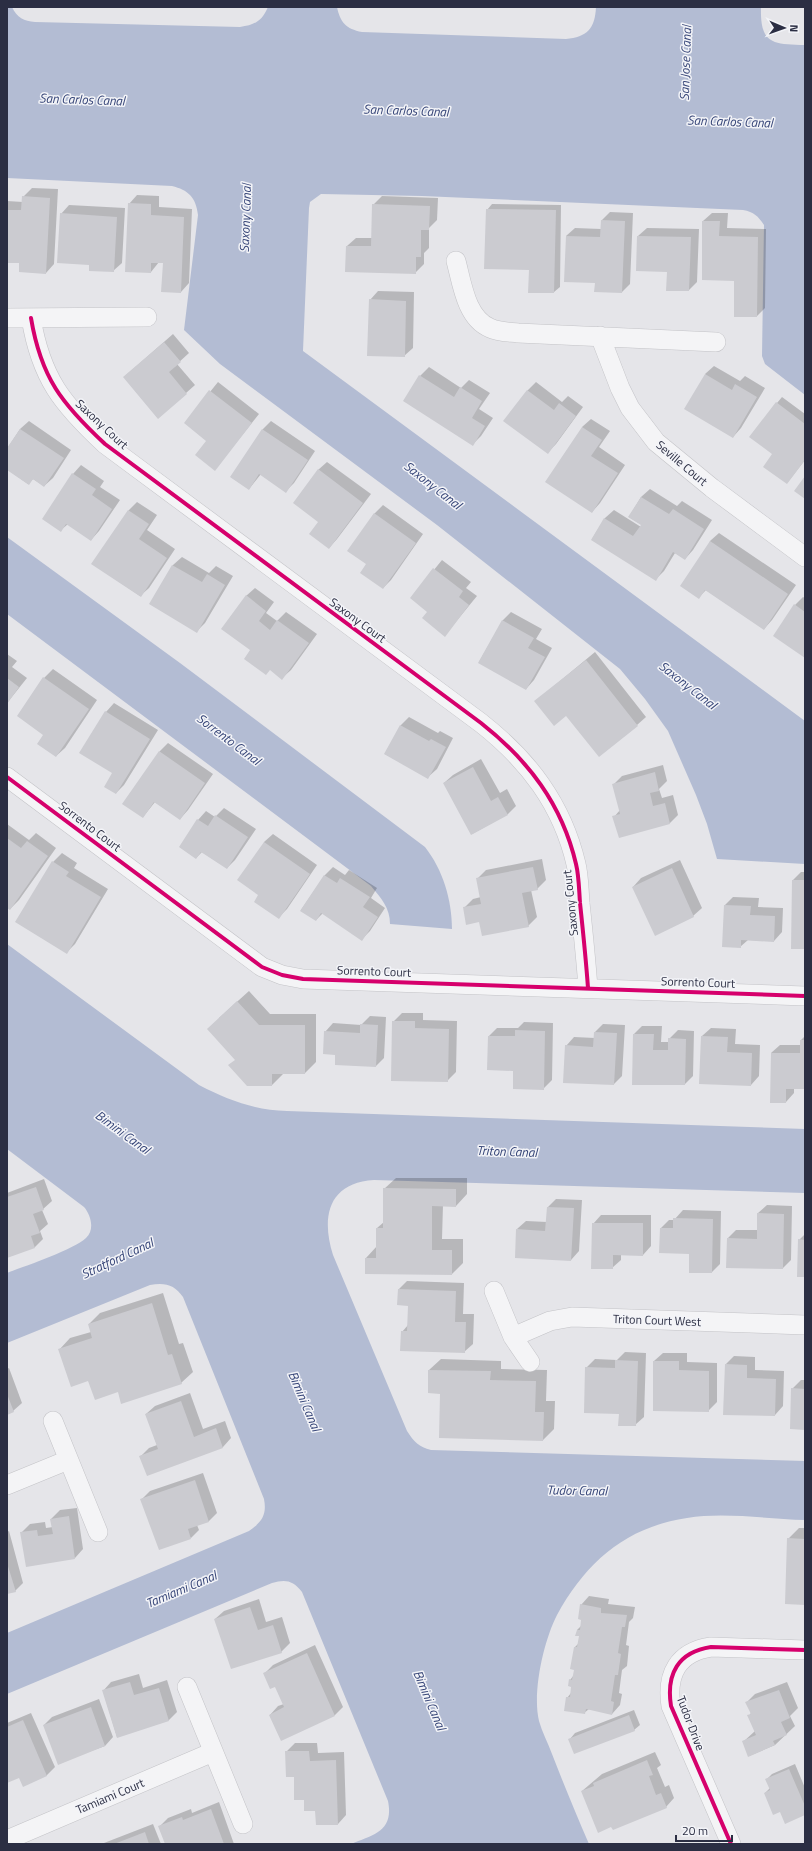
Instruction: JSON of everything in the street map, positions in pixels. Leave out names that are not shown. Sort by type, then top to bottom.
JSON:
[{"type":"street","points":[[456,261],[468,303],[478,318],[490,328],[518,333],[716,342]]},
{"type":"street","points":[[7,318],[147,317]]},
{"type":"street","name":"Saxony Court","points":[[31,318],[35,344],[44,369],[56,392],[69,409],[105,444],[481,723],[505,742],[526,764],[544,788],[570,843],[576,865],[588,988]]},
{"type":"street","name":"Seville Court","points":[[600,336],[627,402],[656,442],[712,488],[805,557]]},
{"type":"street","name":"Sorrento Court","points":[[7,778],[213,931],[262,966],[282,975],[303,979],[805,996]]},
{"type":"street","points":[[494,1291],[513,1337],[530,1362]]},
{"type":"street","name":"Triton Court West","points":[[513,1337],[550,1321],[572,1317],[805,1325]]},
{"type":"street","points":[[53,1421],[98,1532]]},
{"type":"street","points":[[7,1485],[68,1460]]},
{"type":"street","name":"Tudor Drive","points":[[731,1844],[671,1706],[669,1692],[671,1678],[678,1664],[688,1654],[699,1649],[711,1647],[805,1650]]},
{"type":"street","points":[[187,1687],[242,1824]]},
{"type":"street","name":"Tamiami Court","points":[[7,1840],[213,1752]]},
{"type":"water","points":[[7,7],[12,7],[16,14],[21,18],[27,21],[35,22],[240,27],[257,22],[263,16],[268,7],[337,7],[342,21],[348,27],[362,32],[566,39],[584,34],[592,26],[596,7],[761,7],[763,28],[770,40],[784,44],[805,45],[805,395],[765,364],[762,356],[764,225],[755,215],[743,210],[422,196],[321,194],[310,202],[309,208],[303,351],[805,721],[805,864],[717,859],[707,824],[696,795],[668,731],[645,699],[620,669],[437,525],[220,364],[184,330],[198,215],[195,203],[187,192],[172,186],[7,178]]},
{"type":"water","name":"Sorrento Canal","points":[[7,537],[180,663],[425,847],[437,865],[445,886],[452,918],[452,929],[390,924],[387,908],[371,886],[7,614]]},
{"type":"water","points":[[7,944],[199,1085],[231,1100],[263,1109],[805,1129],[805,1193],[374,1180],[359,1183],[346,1188],[338,1195],[332,1204],[328,1228],[329,1241],[333,1255],[407,1431],[420,1446],[431,1450],[805,1461],[805,1520],[701,1516],[665,1523],[645,1530],[610,1550],[595,1563],[568,1596],[557,1615],[548,1638],[540,1666],[537,1709],[539,1721],[550,1750],[589,1844],[351,1844],[367,1838],[385,1825],[388,1819],[389,1811],[388,1801],[302,1592],[292,1583],[285,1581],[272,1583],[7,1694],[7,1633],[249,1531],[262,1518],[265,1505],[264,1499],[183,1297],[173,1287],[165,1284],[150,1285],[7,1343],[7,1273],[71,1248],[80,1243],[89,1235],[91,1222],[89,1214],[84,1207],[7,1149]]},
{"type":"building","points":[[22,196],[50,198],[46,274],[19,272],[19,263],[7,263],[7,210],[21,210]]},
{"type":"building","points":[[128,203],[151,204],[151,215],[184,217],[181,293],[161,292],[163,263],[151,263],[151,273],[125,272]]},
{"type":"building","points":[[372,204],[430,206],[429,230],[421,230],[421,257],[416,257],[416,274],[345,272],[346,246],[371,246]]},
{"type":"building","points":[[486,209],[556,210],[554,293],[528,293],[529,270],[484,269]]},
{"type":"building","points":[[60,213],[117,217],[114,272],[89,271],[89,265],[57,263]]},
{"type":"building","points":[[601,220],[625,221],[622,293],[594,292],[595,283],[564,282],[566,236],[600,237]]},
{"type":"building","points":[[702,221],[720,221],[719,236],[758,237],[757,317],[734,317],[734,281],[702,280]]},
{"type":"building","points":[[637,236],[691,237],[689,291],[666,291],[667,272],[636,271]]},
{"type":"building","points":[[369,299],[406,301],[405,357],[367,356]]},
{"type":"building","points":[[164,342],[181,362],[169,372],[187,394],[158,419],[123,377]]},
{"type":"building","points":[[705,374],[732,390],[735,384],[757,397],[733,438],[684,409]]},
{"type":"building","points":[[419,375],[454,397],[460,387],[482,401],[472,418],[485,426],[473,446],[403,401]]},
{"type":"building","points":[[209,390],[252,423],[215,471],[195,455],[206,441],[184,423]]},
{"type":"building","points":[[527,390],[554,410],[559,403],[576,416],[548,454],[503,421]]},
{"type":"building","points":[[776,402],[805,424],[805,460],[787,484],[763,467],[772,454],[749,437]]},
{"type":"building","points":[[582,427],[602,440],[591,456],[618,473],[592,513],[545,482]]},
{"type":"building","points":[[20,429],[64,458],[44,487],[33,479],[29,485],[7,470],[7,448]]},
{"type":"building","points":[[262,429],[308,460],[286,493],[259,474],[249,490],[230,477]]},
{"type":"building","points":[[318,469],[363,503],[329,549],[309,534],[318,522],[293,503]]},
{"type":"building","points":[[72,473],[96,489],[92,495],[112,509],[91,541],[66,524],[61,532],[42,519]]},
{"type":"building","points":[[805,476],[805,499],[794,491]]},
{"type":"building","points":[[641,497],[669,514],[673,509],[704,529],[685,560],[673,552],[656,581],[591,540],[604,518],[633,536],[641,525],[628,517]]},
{"type":"building","points":[[128,510],[149,524],[139,539],[167,558],[141,597],[91,564]]},
{"type":"building","points":[[374,513],[416,543],[383,589],[360,573],[366,564],[347,551]]},
{"type":"building","points":[[710,541],[788,594],[764,630],[705,590],[699,599],[680,586]]},
{"type":"building","points":[[172,565],[202,582],[207,574],[225,585],[197,633],[149,604]]},
{"type":"building","points":[[433,568],[463,591],[459,597],[469,605],[445,637],[422,618],[427,612],[410,598]]},
{"type":"building","points":[[246,595],[266,611],[259,621],[270,630],[277,620],[309,643],[282,680],[270,670],[266,675],[244,659],[250,650],[221,629]]},
{"type":"building","points":[[794,604],[805,612],[805,658],[773,636]]},
{"type":"building","points":[[502,620],[534,638],[528,648],[545,657],[526,690],[478,663]]},
{"type":"building","points":[[586,660],[638,726],[599,757],[566,716],[554,726],[534,701]]},
{"type":"building","points":[[43,677],[89,709],[56,757],[37,744],[43,735],[17,716]]},
{"type":"building","points":[[7,678],[19,687],[7,704]]},
{"type":"building","points":[[105,711],[150,739],[116,794],[104,787],[112,773],[79,753]]},
{"type":"building","points":[[400,725],[429,741],[431,739],[446,747],[428,779],[384,754]]},
{"type":"building","points":[[159,751],[205,783],[180,820],[154,802],[143,818],[122,804]]},
{"type":"building","points":[[473,767],[491,801],[498,797],[508,815],[471,835],[443,783]]},
{"type":"building","points":[[655,772],[659,791],[650,793],[653,806],[665,803],[670,824],[619,838],[612,816],[620,814],[612,784]]},
{"type":"building","points":[[215,815],[248,837],[227,869],[201,852],[196,859],[179,847],[197,819],[208,826]]},
{"type":"building","points":[[7,838],[21,848],[27,841],[48,856],[10,910],[7,908]]},
{"type":"building","points":[[264,842],[310,874],[279,919],[254,902],[258,895],[237,880]]},
{"type":"building","points":[[52,861],[69,872],[66,876],[101,897],[67,954],[15,922]]},
{"type":"building","points":[[533,867],[538,890],[522,893],[529,927],[482,936],[479,922],[466,925],[463,907],[481,904],[476,878]]},
{"type":"building","points":[[672,868],[694,917],[655,936],[632,887]]},
{"type":"building","points":[[324,875],[337,883],[340,878],[370,897],[363,907],[378,917],[362,941],[321,913],[316,921],[300,911]]},
{"type":"building","points":[[792,880],[805,880],[805,949],[791,949]]},
{"type":"building","points":[[724,905],[751,906],[750,915],[775,916],[774,942],[741,940],[741,948],[722,947]]},
{"type":"building","points":[[237,1001],[259,1025],[305,1025],[305,1074],[272,1074],[272,1086],[247,1086],[228,1065],[235,1060],[207,1029]]},
{"type":"building","points":[[392,1021],[415,1021],[415,1028],[449,1029],[448,1082],[391,1081]]},
{"type":"building","points":[[360,1024],[378,1025],[376,1067],[335,1065],[335,1055],[323,1054],[324,1031],[360,1033]]},
{"type":"building","points":[[515,1030],[545,1031],[544,1090],[513,1089],[513,1071],[487,1070],[488,1036],[515,1036]]},
{"type":"building","points":[[594,1032],[617,1033],[614,1085],[563,1083],[565,1045],[593,1047]]},
{"type":"building","points":[[633,1034],[654,1034],[653,1050],[668,1050],[668,1038],[686,1039],[685,1085],[632,1085]]},
{"type":"building","points":[[701,1036],[728,1037],[727,1052],[752,1053],[751,1086],[699,1084]]},
{"type":"building","points":[[800,1040],[805,1040],[805,1089],[786,1089],[786,1103],[770,1103],[771,1053],[800,1053]]},
{"type":"building","points":[[36,1187],[44,1210],[33,1214],[40,1233],[31,1236],[35,1248],[7,1258],[7,1197]]},
{"type":"building","points":[[383,1188],[456,1189],[456,1207],[432,1206],[432,1250],[452,1250],[452,1275],[365,1274],[365,1258],[376,1258],[376,1228],[383,1228]]},
{"type":"building","points":[[547,1207],[574,1208],[571,1261],[515,1258],[516,1229],[545,1231]]},
{"type":"building","points":[[757,1213],[784,1214],[783,1269],[726,1268],[727,1238],[757,1239]]},
{"type":"building","points":[[673,1218],[713,1219],[712,1273],[689,1273],[689,1254],[659,1253],[660,1228],[673,1228]]},
{"type":"building","points":[[592,1223],[643,1223],[643,1256],[613,1255],[613,1269],[591,1269]]},
{"type":"building","points":[[798,1239],[805,1240],[805,1277],[797,1277]]},
{"type":"building","points":[[398,1289],[456,1291],[455,1322],[466,1322],[465,1353],[400,1351],[401,1331],[407,1331],[408,1306],[397,1305]]},
{"type":"building","points":[[152,1303],[168,1355],[172,1354],[182,1384],[121,1404],[118,1392],[95,1400],[88,1381],[71,1387],[58,1349],[92,1338],[88,1324]]},
{"type":"building","points":[[615,1360],[638,1361],[636,1426],[618,1426],[619,1414],[584,1413],[585,1367],[615,1368]]},
{"type":"building","points":[[653,1361],[679,1361],[679,1370],[709,1371],[709,1412],[653,1411]]},
{"type":"building","points":[[725,1364],[747,1365],[747,1378],[776,1379],[775,1416],[723,1415]]},
{"type":"building","points":[[428,1370],[491,1371],[490,1380],[536,1381],[535,1412],[544,1412],[543,1441],[439,1438],[440,1394],[428,1393]]},
{"type":"building","points":[[791,1388],[805,1389],[805,1430],[790,1429]]},
{"type":"building","points":[[7,1394],[14,1412],[7,1415]]},
{"type":"building","points":[[181,1401],[194,1437],[216,1428],[223,1448],[147,1476],[139,1456],[158,1449],[145,1414]]},
{"type":"building","points":[[195,1480],[209,1522],[188,1529],[191,1539],[159,1550],[140,1499]]},
{"type":"building","points":[[69,1516],[75,1559],[26,1567],[20,1532],[37,1530],[38,1536],[53,1534],[50,1519]]},
{"type":"building","points":[[787,1538],[805,1539],[805,1605],[785,1604]]},
{"type":"building","points":[[7,1563],[16,1592],[7,1594]]},
{"type":"building","points":[[580,1604],[601,1608],[601,1613],[627,1615],[625,1627],[622,1627],[618,1653],[621,1654],[618,1675],[615,1675],[611,1701],[614,1702],[612,1715],[586,1709],[585,1714],[564,1711],[566,1697],[570,1697],[571,1687],[568,1686],[569,1679],[572,1680],[574,1670],[570,1669],[574,1647],[577,1647],[579,1636],[575,1636],[577,1630],[580,1630],[581,1620],[578,1619]]},
{"type":"building","points":[[250,1607],[258,1630],[273,1625],[282,1653],[231,1669],[214,1619]]},
{"type":"building","points":[[307,1653],[335,1716],[281,1741],[269,1715],[284,1707],[275,1687],[270,1689],[263,1673]]},
{"type":"building","points":[[130,1682],[134,1695],[159,1688],[169,1721],[117,1738],[102,1690]]},
{"type":"building","points":[[779,1690],[790,1718],[781,1722],[787,1735],[773,1741],[775,1745],[748,1757],[742,1741],[756,1735],[747,1715],[751,1714],[745,1702]]},
{"type":"building","points":[[91,1707],[105,1746],[58,1765],[43,1725]]},
{"type":"building","points":[[629,1715],[635,1731],[574,1754],[568,1739]]},
{"type":"building","points":[[23,1720],[47,1776],[23,1787],[19,1778],[7,1783],[7,1727]]},
{"type":"building","points":[[285,1751],[309,1751],[310,1761],[336,1760],[338,1825],[316,1825],[315,1811],[304,1811],[304,1800],[294,1800],[294,1777],[286,1777]]},
{"type":"building","points":[[647,1760],[653,1775],[649,1776],[656,1795],[661,1793],[667,1808],[613,1830],[611,1827],[598,1833],[581,1791],[594,1786],[593,1783]]},
{"type":"building","points":[[789,1769],[805,1806],[805,1815],[785,1824],[780,1812],[773,1815],[764,1793],[770,1790],[765,1779]]},
{"type":"building","points":[[211,1809],[224,1844],[165,1844],[158,1826],[182,1817],[183,1820]]},
{"type":"building","points":[[145,1832],[149,1844],[114,1844]]},
{"type":"cycle path","points":[[31,318],[35,339],[47,374],[65,402],[90,430],[105,444],[481,723],[514,752],[528,768],[552,803],[570,842],[578,878],[588,988]]},
{"type":"cycle path","points":[[7,777],[262,967],[282,975],[303,979],[805,996]]},
{"type":"cycle path","points":[[731,1844],[671,1706],[670,1684],[673,1675],[677,1666],[683,1659],[690,1654],[711,1647],[805,1650]]},
{"type":"water label","name":"San Jose Canal","points":[[685,63]]},
{"type":"water label","name":"San Carlos Canal","points":[[82,99]]},
{"type":"water label","name":"San Carlos Canal","points":[[406,110]]},
{"type":"water label","name":"San Carlos Canal","points":[[730,121]]},
{"type":"water label","name":"Saxony Canal","points":[[245,218]]},
{"type":"water label","name":"Saxony Canal","points":[[433,485]]},
{"type":"water label","name":"Saxony Canal","points":[[688,685]]},
{"type":"water label","name":"Bimini Canal","points":[[123,1132]]},
{"type":"water label","name":"Triton Canal","points":[[507,1151]]},
{"type":"water label","name":"Stratford Canal","points":[[117,1258]]},
{"type":"water label","name":"Bimini Canal","points":[[305,1401]]},
{"type":"water label","name":"Tudor Canal","points":[[577,1490]]},
{"type":"water label","name":"Tamiami Canal","points":[[181,1589]]},
{"type":"water label","name":"Bimini Canal","points":[[430,1700]]}]
